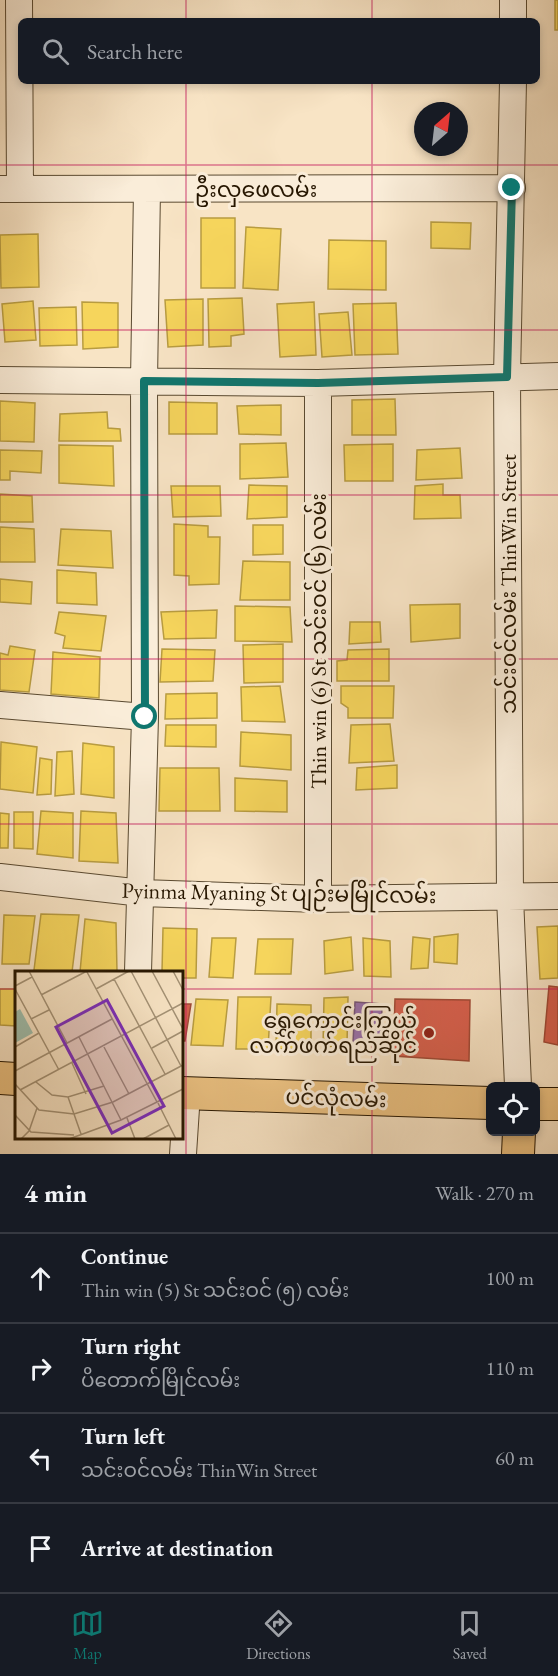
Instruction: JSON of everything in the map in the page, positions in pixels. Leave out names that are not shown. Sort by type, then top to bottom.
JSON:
[{"type":"main road","points":[[0,1077],[15,1079]]},
{"type":"main road","name":"ပင်လုံလမ်း","points":[[184,1093],[486,1103]]},
{"type":"main road","points":[[540,1104],[558,1104]]},
{"type":"main road","points":[[518,1154],[519,1136]]},
{"type":"street","points":[[18,18],[19,0]]},
{"type":"street","points":[[513,0],[513,18]]},
{"type":"street","points":[[10,189],[18,21]]},
{"type":"street","name":"သင်းဝင်လမ်း ThinWin Street","points":[[513,84],[507,377],[510,897],[518,1082]]},
{"type":"street","name":"ဦးလှဖေလမ်း","points":[[10,189],[512,188]]},
{"type":"street","points":[[138,971],[142,893],[145,717],[144,381],[147,189]]},
{"type":"street","points":[[0,380],[318,383],[558,376]]},
{"type":"street","name":"Thin win (6) St သင်းဝင် (၆) လမ်း","points":[[318,383],[318,899]]},
{"type":"street","points":[[0,705],[145,717]]},
{"type":"street","name":"Pyinma Myaning St ပျဉ်းမမြိုင်လမ်း","points":[[0,877],[142,893],[318,899],[558,896]]},
{"type":"street","points":[[183,1154],[184,1093]]},
{"type":"building: Homes","points":[[555,0],[558,0],[558,30],[555,30]]},
{"type":"building: Homes","points":[[201,218],[235,218],[235,288],[201,288]]},
{"type":"building: Homes","points":[[431,222],[471,223],[470,249],[431,248]]},
{"type":"building: Homes","points":[[246,227],[281,229],[278,290],[243,288]]},
{"type":"building: Homes","points":[[38,234],[39,287],[1,288],[0,235]]},
{"type":"building: Homes","points":[[329,240],[386,241],[386,290],[328,289]]},
{"type":"building: Homes","points":[[242,298],[244,334],[231,336],[231,346],[209,347],[208,299]]},
{"type":"building: Homes","points":[[203,299],[203,345],[168,347],[165,300]]},
{"type":"building: Homes","points":[[33,301],[36,340],[5,342],[2,304]]},
{"type":"building: Homes","points":[[82,302],[118,303],[118,347],[83,349]]},
{"type":"building: Homes","points":[[314,302],[316,355],[280,357],[277,304]]},
{"type":"building: Homes","points":[[396,303],[398,354],[355,355],[353,304]]},
{"type":"building: Homes","points":[[76,307],[77,345],[40,346],[39,308]]},
{"type":"building: Homes","points":[[348,312],[352,355],[322,357],[319,314]]},
{"type":"building: Homes","points":[[395,399],[396,435],[352,435],[352,400]]},
{"type":"building: Homes","points":[[0,401],[35,403],[34,442],[0,441]]},
{"type":"building: Homes","points":[[169,402],[217,403],[217,434],[169,434]]},
{"type":"building: Homes","points":[[281,405],[281,435],[239,434],[237,406]]},
{"type":"building: Homes","points":[[107,412],[108,428],[120,429],[121,441],[59,441],[60,414]]},
{"type":"building: Homes","points":[[286,443],[288,477],[240,479],[240,444]]},
{"type":"building: Homes","points":[[393,444],[393,481],[345,481],[344,445]]},
{"type":"building: Homes","points":[[59,445],[113,446],[114,486],[59,483]]},
{"type":"building: Homes","points":[[460,448],[462,478],[416,480],[417,450]]},
{"type":"building: Homes","points":[[0,450],[42,451],[41,473],[10,471],[10,480],[0,480]]},
{"type":"building: Homes","points":[[443,484],[443,495],[460,495],[461,518],[414,519],[415,486]]},
{"type":"building: Homes","points":[[249,485],[287,486],[287,517],[247,519]]},
{"type":"building: Homes","points":[[171,486],[220,486],[221,516],[173,517]]},
{"type":"building: Homes","points":[[0,494],[32,496],[33,522],[0,522]]},
{"type":"building: Homes","points":[[174,524],[208,526],[208,537],[220,537],[219,584],[189,585],[189,576],[174,575]]},
{"type":"building: Homes","points":[[253,525],[283,525],[283,554],[253,555]]},
{"type":"building: Homes","points":[[0,527],[34,529],[35,562],[0,562]]},
{"type":"building: Homes","points":[[61,529],[111,531],[113,568],[58,565]]},
{"type":"building: Homes","points":[[243,561],[290,562],[290,600],[240,600]]},
{"type":"building: Homes","points":[[57,570],[96,573],[97,605],[57,603]]},
{"type":"building: Homes","points":[[0,579],[32,582],[31,604],[0,602]]},
{"type":"building: Homes","points":[[460,604],[460,638],[411,642],[410,605]]},
{"type":"building: Homes","points":[[235,606],[290,607],[292,642],[235,641]]},
{"type":"building: Homes","points":[[217,610],[216,638],[164,639],[161,612]]},
{"type":"building: Homes","points":[[59,612],[106,616],[101,651],[63,648],[65,636],[55,633]]},
{"type":"building: Homes","points":[[350,622],[380,622],[381,642],[349,644]]},
{"type":"building: Homes","points":[[283,644],[283,682],[244,683],[243,645]]},
{"type":"building: Homes","points":[[10,646],[35,650],[29,692],[0,690],[0,653],[8,655]]},
{"type":"building: Homes","points":[[162,649],[215,650],[213,681],[160,682]]},
{"type":"building: Homes","points":[[389,649],[389,681],[337,681],[337,661],[347,660],[348,650]]},
{"type":"building: Homes","points":[[53,652],[100,657],[99,698],[51,694]]},
{"type":"building: Homes","points":[[280,686],[285,722],[242,721],[241,687]]},
{"type":"building: Homes","points":[[341,686],[394,686],[393,718],[348,718],[348,708],[341,703]]},
{"type":"building: Homes","points":[[217,693],[217,718],[165,719],[166,694]]},
{"type":"building: Homes","points":[[390,724],[394,761],[349,763],[351,725]]},
{"type":"building: Homes","points":[[166,725],[216,725],[216,747],[165,746]]},
{"type":"building: Homes","points":[[241,732],[291,735],[291,770],[240,766]]},
{"type":"building: Homes","points":[[1,742],[37,747],[33,793],[0,789]]},
{"type":"building: Homes","points":[[83,743],[114,747],[114,798],[81,794]]},
{"type":"building: Homes","points":[[72,751],[74,794],[55,796],[57,752]]},
{"type":"building: Homes","points":[[40,758],[52,760],[51,794],[37,795]]},
{"type":"building: Homes","points":[[397,765],[397,788],[356,790],[357,768]]},
{"type":"building: Homes","points":[[160,768],[219,768],[220,811],[159,811]]},
{"type":"building: Homes","points":[[235,778],[287,781],[287,812],[235,811]]},
{"type":"building: Homes","points":[[41,811],[73,813],[73,858],[37,854]]},
{"type":"building: Homes","points":[[81,811],[116,813],[118,863],[79,861]]},
{"type":"building: Homes","points":[[14,812],[33,812],[33,849],[14,848]]},
{"type":"building: Homes","points":[[0,813],[9,814],[8,848],[0,848]]},
{"type":"building: Homes","points":[[41,914],[79,915],[72,971],[34,970]]},
{"type":"building: Homes","points":[[4,915],[35,916],[29,964],[2,964]]},
{"type":"building: Homes","points":[[85,919],[116,923],[117,971],[80,971]]},
{"type":"building: Homes","points":[[558,926],[558,978],[540,979],[537,927]]},
{"type":"building: Homes","points":[[163,928],[197,929],[196,978],[183,978],[183,971],[162,971]]},
{"type":"building: Homes","points":[[458,934],[457,964],[434,962],[434,937]]},
{"type":"building: Homes","points":[[351,937],[353,970],[325,974],[324,941]]},
{"type":"building: Homes","points":[[413,937],[430,939],[428,968],[411,969]]},
{"type":"building: Homes","points":[[212,938],[236,938],[233,978],[209,977]]},
{"type":"building: Homes","points":[[363,938],[390,941],[391,977],[364,976]]},
{"type":"building: Homes","points":[[258,939],[293,939],[291,974],[255,974]]},
{"type":"building: Homes","points":[[0,989],[15,989],[15,1026],[0,1025]]},
{"type":"building: Homes","points":[[238,997],[271,997],[268,1049],[236,1049]]},
{"type":"building: Homes","points":[[348,997],[347,1045],[323,1047],[324,998]]},
{"type":"building: Homes","points":[[196,999],[228,1000],[223,1046],[191,1045]]},
{"type":"building: Homes","points":[[277,1004],[311,1005],[311,1049],[276,1049]]},
{"type":"building: Shops","points":[[549,986],[558,987],[558,1045],[544,1042]]},
{"type":"building: Shops","points":[[395,999],[470,1000],[469,1061],[393,1056]]},
{"type":"building: Shops","points":[[183,1004],[191,1004],[185,1041],[183,1041]]},
{"type":"building: Offices","points":[[355,1002],[382,1004],[381,1043],[353,1043]]},
{"type":"place","name":"ရွှေကောင်းကြွယ် လက်ဖက်ရည်ဆိုင်","points":[[429,1033]]},
{"type":"route","points":[[145,717],[144,381],[318,383],[507,377],[512,188]]}]
